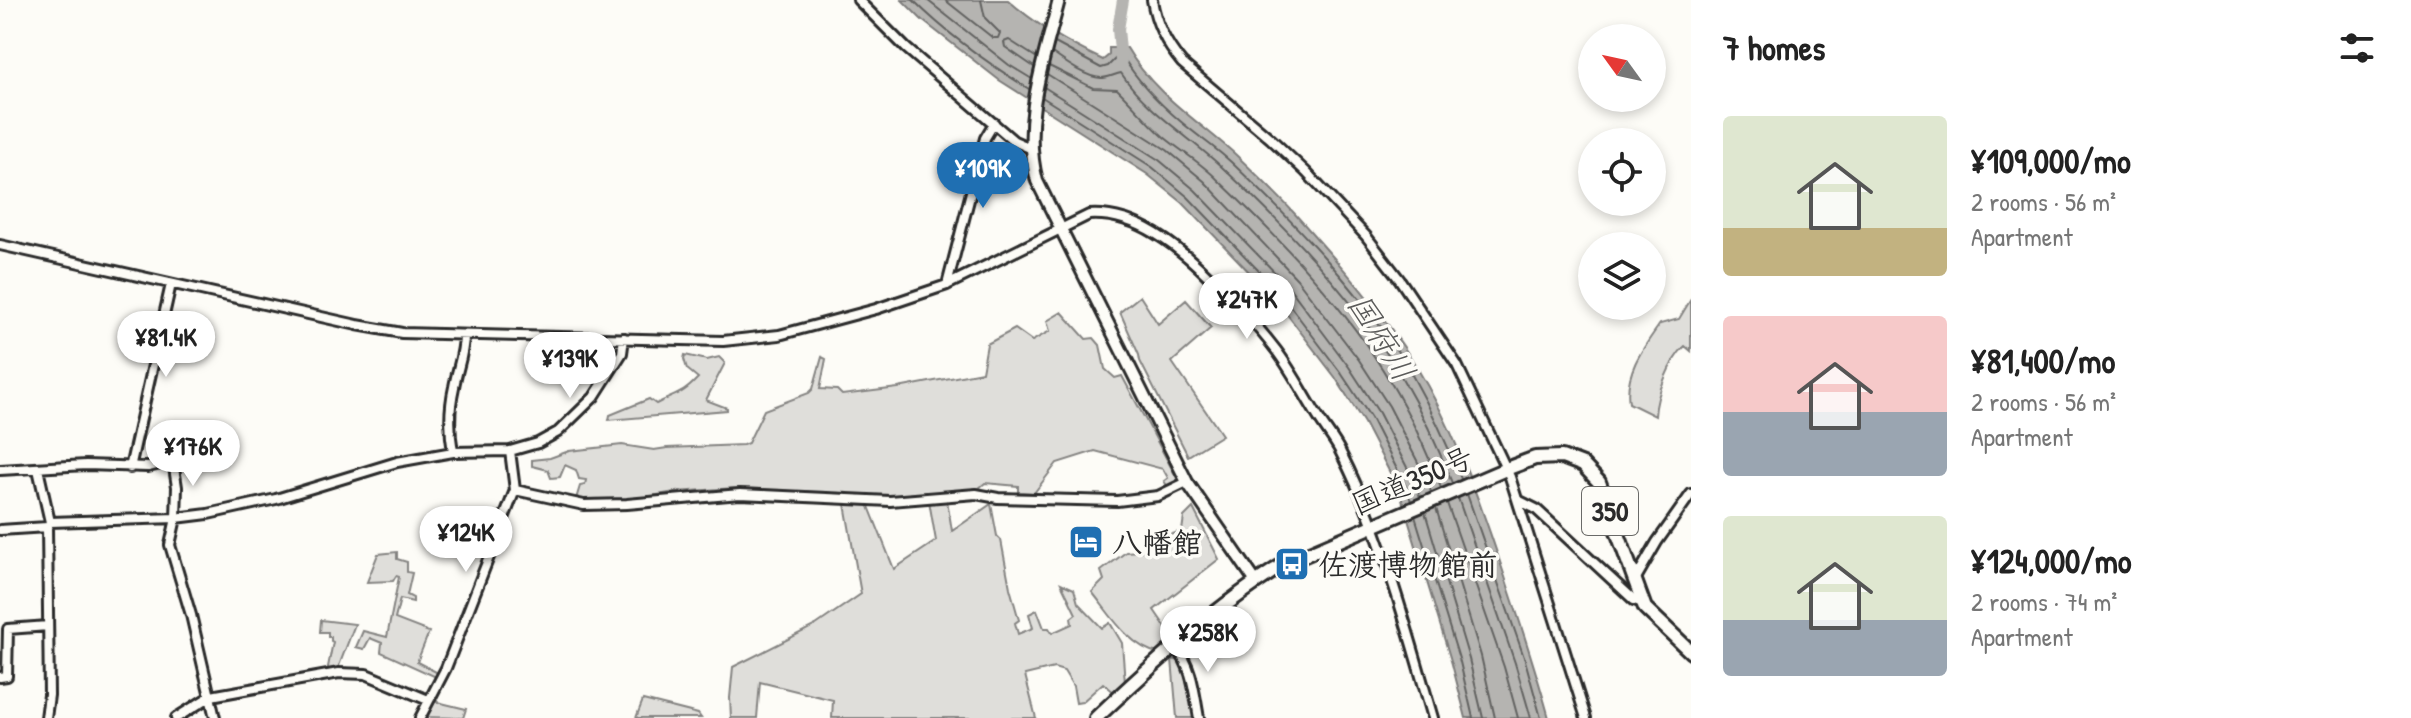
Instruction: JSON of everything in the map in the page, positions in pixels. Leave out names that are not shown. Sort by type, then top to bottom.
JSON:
[{"type":"highway","name":"国道350号","points":[[1096,718],[1256,582],[1300,555],[1535,458],[1554,456],[1577,462],[1599,482],[1643,603],[1653,617],[1691,652]]},
{"type":"main road","points":[[1059,0],[1034,103],[1030,144],[1037,181],[1187,482],[1256,582]]},
{"type":"street","points":[[858,0],[906,48],[1014,141],[1030,144]]},
{"type":"street","points":[[1152,0],[1166,44],[1182,63],[1306,172],[1366,236],[1400,280],[1457,365],[1518,500],[1586,718]]},
{"type":"street","points":[[947,285],[985,138],[994,123]]},
{"type":"street","points":[[0,245],[382,330],[425,335],[723,341],[779,335],[876,309],[947,285],[1089,215],[1116,217],[1173,244],[1231,298],[1288,367],[1340,451],[1374,524],[1433,718]]},
{"type":"street","points":[[130,468],[171,284]]},
{"type":"street","points":[[453,452],[449,434],[451,403],[464,351],[464,335]]},
{"type":"street","points":[[0,530],[208,514],[276,499],[397,462],[453,452],[510,451],[546,439],[578,414],[594,397],[622,353],[624,338]]},
{"type":"street","points":[[420,718],[446,668],[515,490],[510,451]]},
{"type":"street","points":[[0,470],[86,465],[130,468],[173,461],[177,487],[176,518],[170,545],[191,615],[215,718]]},
{"type":"street","points":[[38,469],[48,525],[49,695],[46,718]]},
{"type":"street","points":[[515,490],[584,505],[740,494],[890,501],[976,494],[998,498],[1117,501],[1158,496],[1187,482]]},
{"type":"street","points":[[1634,580],[1691,494]]},
{"type":"street","points":[[1518,500],[1536,509],[1634,600],[1643,603]]},
{"type":"street","points":[[0,677],[7,676],[8,629],[48,626]]},
{"type":"street","points":[[1176,647],[1192,675],[1199,718]]},
{"type":"street","points":[[176,718],[211,696],[339,673],[379,678],[428,700]]},
{"type":"shaded area","points":[[1140,296],[1158,324],[1186,300],[1211,328],[1172,362],[1222,435],[1188,456],[1140,361],[1120,312]]},
{"type":"shaded area","points":[[1691,299],[1691,351],[1685,346],[1669,369],[1655,416],[1629,403],[1632,371],[1660,324],[1679,319]]},
{"type":"shaded area","points":[[1062,312],[1086,339],[1094,338],[1100,345],[1105,369],[1115,378],[1122,376],[1179,482],[1168,487],[1164,481],[1168,478],[1163,469],[1095,451],[1057,463],[1034,493],[1018,492],[1018,486],[985,483],[978,489],[886,496],[736,488],[675,492],[616,502],[576,499],[580,486],[585,485],[586,480],[579,479],[576,470],[565,465],[560,477],[551,478],[548,470],[532,466],[532,460],[569,451],[622,445],[654,450],[743,445],[748,443],[764,410],[813,389],[822,357],[826,359],[820,389],[837,390],[842,395],[898,388],[982,372],[987,344],[1015,329],[1032,341],[1050,331],[1047,321]]},
{"type":"shaded area","points":[[685,355],[707,360],[719,357],[725,363],[706,400],[727,410],[609,420],[610,415],[649,399],[656,404],[687,388],[698,378],[687,369]]},
{"type":"shaded area","points":[[947,500],[952,531],[991,504],[1019,620],[1015,623],[1018,634],[1033,628],[1029,614],[1037,610],[1044,628],[1049,628],[1052,633],[1072,624],[1071,618],[1076,614],[1061,583],[1074,589],[1078,603],[1102,628],[1110,623],[1122,643],[1125,683],[1115,693],[1103,683],[1082,702],[1076,703],[1073,686],[1064,671],[1054,668],[1025,675],[1036,718],[832,718],[833,700],[760,682],[757,718],[731,718],[733,667],[816,625],[861,594],[845,504],[868,504],[894,569],[936,541],[929,501]]},
{"type":"shaded area","points":[[1193,508],[1219,559],[1154,610],[1169,632],[1169,644],[1158,653],[1129,637],[1092,592],[1104,580],[1101,571],[1126,552],[1163,549],[1169,535],[1182,531],[1184,517]]},
{"type":"shaded area","points":[[397,552],[397,559],[407,562],[407,572],[412,573],[407,595],[413,598],[413,602],[400,599],[395,619],[429,632],[417,662],[438,673],[436,677],[381,652],[382,643],[370,638],[364,649],[356,647],[363,631],[387,637],[399,577],[396,576],[393,581],[367,582],[378,554]]},
{"type":"shaded area","points":[[321,620],[355,624],[337,671],[327,672],[333,642],[328,632],[320,632]]},
{"type":"shaded area","points":[[1172,659],[1183,665],[1194,718],[1177,718]]},
{"type":"shaded area","points":[[643,700],[698,714],[701,718],[636,718]]},
{"type":"shaded area","points":[[433,701],[466,709],[463,718],[424,717]]},
{"type":"water","name":"国府川","points":[[902,0],[1008,0],[1053,33],[1103,60],[1109,55],[1109,48],[1127,48],[1150,79],[1176,105],[1235,154],[1295,214],[1389,326],[1441,411],[1490,532],[1549,718],[1466,718],[1399,490],[1364,423],[1335,377],[1276,300],[1183,203],[1147,174],[999,80],[922,20]]},
{"type":"waterway","points":[[1121,61],[1118,29],[1123,0]]},
{"type":"place","name":"八幡館","points":[[1086,542]]},
{"type":"place","name":"佐渡博物館前","points":[[1292,564]]}]
